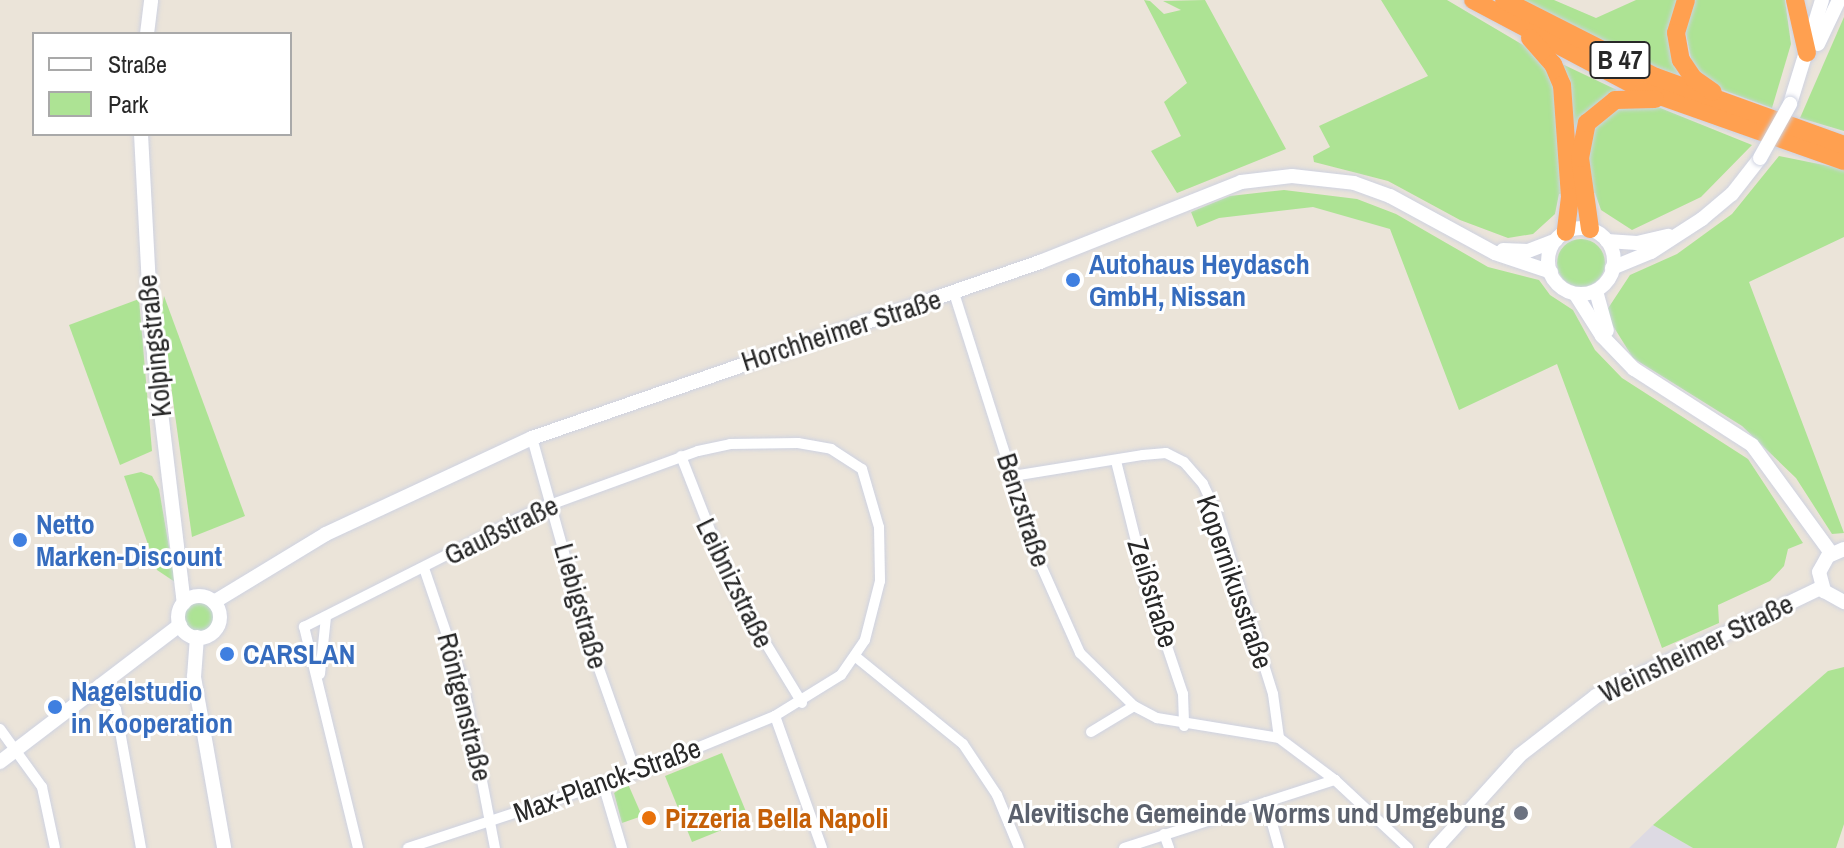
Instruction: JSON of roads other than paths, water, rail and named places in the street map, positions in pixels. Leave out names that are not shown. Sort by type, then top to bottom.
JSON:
[{"type":"highway","name":"B 47","points":[[1473,0],[1512,24],[1681,105],[1844,161]]},
{"type":"highway","name":"B 47","points":[[1504,0],[1627,64],[1741,112],[1844,145]]},
{"type":"highway","points":[[1686,0],[1676,33],[1681,60],[1701,85],[1741,112]]},
{"type":"highway","points":[[1795,0],[1806,59]]},
{"type":"highway","points":[[1512,24],[1541,48],[1562,85],[1570,197],[1561,236]]},
{"type":"highway","points":[[1590,229],[1580,158],[1587,123],[1615,100],[1648,97],[1681,105]]},
{"type":"main road","points":[[147,32],[151,0]]},
{"type":"main road","points":[[1618,353],[1599,313],[1596,291],[1612,268],[1680,233],[1732,194],[1760,158],[1790,104],[1822,0]]},
{"type":"main road","points":[[1806,59],[1837,1]]},
{"type":"main road","name":"Kolpingstraße","points":[[141,136],[151,328],[184,603]]},
{"type":"main road","name":"Horchheimer Straße","points":[[208,599],[326,534],[532,438],[643,395],[954,293],[1241,182],[1273,177],[1328,178],[1371,188],[1483,246],[1551,272]]},
{"type":"main road","points":[[1680,233],[1637,243],[1607,241],[1590,229],[1561,236],[1551,272],[1559,286],[1576,295],[1618,353],[1652,382],[1752,445],[1837,551],[1821,566],[1822,587],[1844,602]]},
{"type":"main road","name":"Horchheimer Straße","points":[[1483,246],[1521,252],[1561,236]]},
{"type":"main road","points":[[1607,241],[1612,268]]},
{"type":"main road","points":[[1576,295],[1596,291]]},
{"type":"main road","name":"Kolpingstraße","points":[[179,557],[208,599]]},
{"type":"main road","name":"Weinsheimer Straße","points":[[1436,848],[1520,755],[1596,696],[1822,587]]},
{"type":"main road","points":[[0,762],[180,625],[184,603],[208,599],[220,613],[218,627],[197,637]]},
{"type":"main road","points":[[180,625],[197,637]]},
{"type":"main road","points":[[197,637],[194,677],[224,848]]},
{"type":"street","name":"Benzstraße","points":[[954,293],[1039,561],[1080,653],[1134,706],[1184,726],[1279,738],[1335,780],[1408,848]]},
{"type":"street","name":"Liebigstraße","points":[[532,438],[586,632],[636,773]]},
{"type":"street","name":"Gaußstraße","points":[[326,617],[552,504],[681,456],[730,444],[798,443],[831,449],[862,469],[877,515],[881,568],[873,620],[856,657]]},
{"type":"street","name":"Kopernikusstraße","points":[[1013,476],[1166,453],[1179,458],[1203,484],[1269,683],[1279,738]]},
{"type":"street","name":"Leibnizstraße","points":[[681,456],[734,591],[802,703]]},
{"type":"street","name":"Zeißstraße","points":[[1116,461],[1149,593],[1183,694],[1184,726]]},
{"type":"street","name":"Röntgenstraße","points":[[424,568],[463,682],[495,848]]},
{"type":"street","points":[[320,676],[326,617]]},
{"type":"street","points":[[326,617],[304,627],[320,676],[358,848]]},
{"type":"street","name":"Max-Planck-Straße","points":[[408,848],[636,773],[775,716],[802,703],[841,675],[856,657]]},
{"type":"street","points":[[856,657],[963,744],[991,784],[1019,848]]},
{"type":"street","points":[[99,684],[116,709],[141,848]]},
{"type":"street","points":[[1091,732],[1134,706]]},
{"type":"street","points":[[775,716],[822,848]]},
{"type":"street","points":[[0,729],[42,787],[55,848]]},
{"type":"street","points":[[1124,848],[1335,780]]},
{"type":"street","points":[[603,784],[622,848]]},
{"type":"street","points":[[1266,802],[1279,848]]},
{"type":"street","points":[[1164,834],[1169,848]]},
{"type":"place","name":"Autohaus Heydasch GmbH, Nissan","points":[[1073,280]]},
{"type":"place","name":"Netto Marken-Discount","points":[[20,540]]},
{"type":"place","name":"CARSLAN","points":[[227,654]]},
{"type":"place","name":"Nagelstudio in Kooperation","points":[[55,707]]},
{"type":"place","name":"Alevitische Gemeinde Worms und Umgebung","points":[[1521,813]]},
{"type":"place","name":"Pizzeria Bella Napoli","points":[[649,818]]}]
